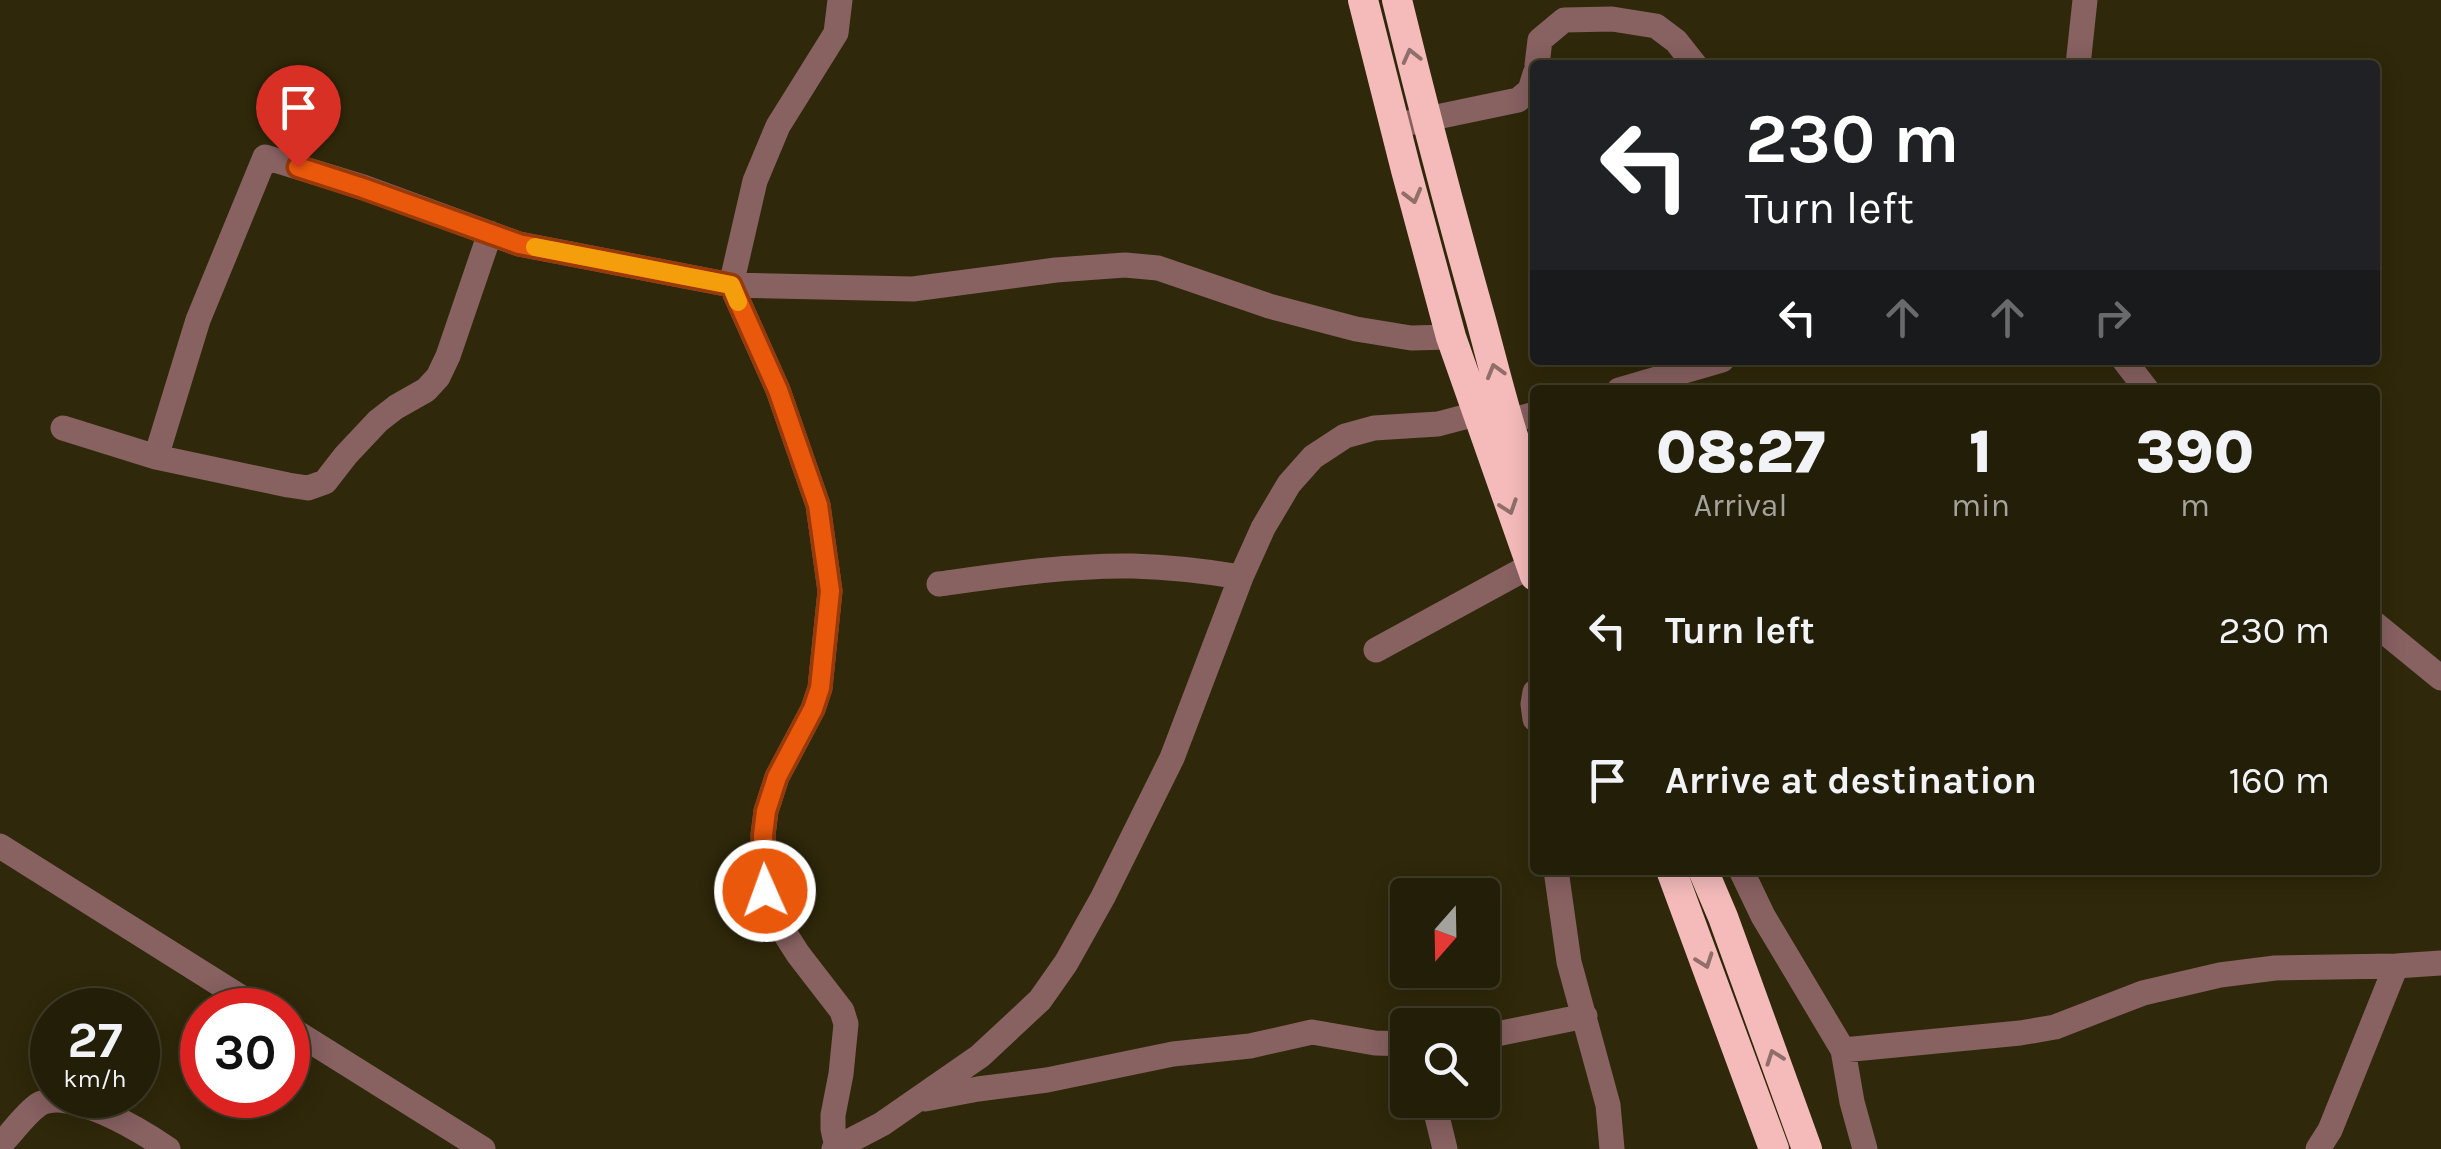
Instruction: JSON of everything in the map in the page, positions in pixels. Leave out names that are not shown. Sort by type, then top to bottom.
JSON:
[{"type":"highway","points":[[1363,0],[1451,337],[1530,565]]},
{"type":"highway","points":[[1397,0],[1428,120],[1522,418],[1523,468],[1530,484]]},
{"type":"highway","points":[[1674,875],[1774,1149]]},
{"type":"highway","points":[[1705,875],[1807,1149]]},
{"type":"street","points":[[840,0],[836,33],[778,126],[755,181],[731,285],[778,390],[818,505],[830,591],[820,688],[777,777],[763,835],[765,891],[777,921],[842,1011],[846,1024],[842,1074],[833,1115],[836,1148],[882,1124],[980,1056],[1040,1000],[1066,964],[1172,758],[1242,577],[1263,528],[1289,484],[1313,457],[1344,436],[1374,428],[1438,424],[1476,414]]},
{"type":"street","points":[[2079,60],[2085,0]]},
{"type":"street","points":[[1538,60],[1540,40],[1564,20],[1612,19],[1656,26],[1692,60]]},
{"type":"street","points":[[1394,125],[1518,100],[1530,90]]},
{"type":"street","points":[[156,456],[198,320],[266,157],[519,244],[731,285],[913,288],[1124,265],[1158,268],[1270,306],[1356,329],[1411,338],[1451,337]]},
{"type":"street","points":[[63,428],[156,456],[288,486],[308,488],[324,482],[378,422],[426,390],[438,377],[490,234]]},
{"type":"street","points":[[1636,385],[1703,365]]},
{"type":"street","points":[[939,584],[1035,571],[1131,566],[1194,569],[1242,577]]},
{"type":"street","points":[[1376,650],[1530,572]]},
{"type":"street","points":[[2380,628],[2441,678]]},
{"type":"street","points":[[0,846],[226,988]]},
{"type":"street","points":[[1557,875],[1569,962],[1608,1105],[1612,1149]]},
{"type":"street","points":[[1743,875],[1763,916],[1843,1050],[1865,1149]]},
{"type":"street","points":[[1843,1050],[2055,1027],[2142,993],[2220,975],[2275,968],[2441,962]]},
{"type":"street","points":[[2318,1149],[2330,1130],[2396,966]]},
{"type":"street","points":[[1500,1033],[1585,1016]]},
{"type":"street","points":[[914,1101],[1174,1054],[1250,1046],[1312,1032],[1390,1043]]},
{"type":"street","points":[[310,1041],[483,1149]]},
{"type":"street","points":[[0,1145],[39,1104],[58,1100],[113,1116],[168,1149]]},
{"type":"street","points":[[1437,1118],[1445,1149]]},
{"type":"slow traffic","points":[[535,247],[731,285],[738,302]]},
{"type":"route","points":[[298,167],[519,244],[731,285],[778,390],[818,505],[830,591],[820,688],[777,777],[766,811],[765,891]]}]
